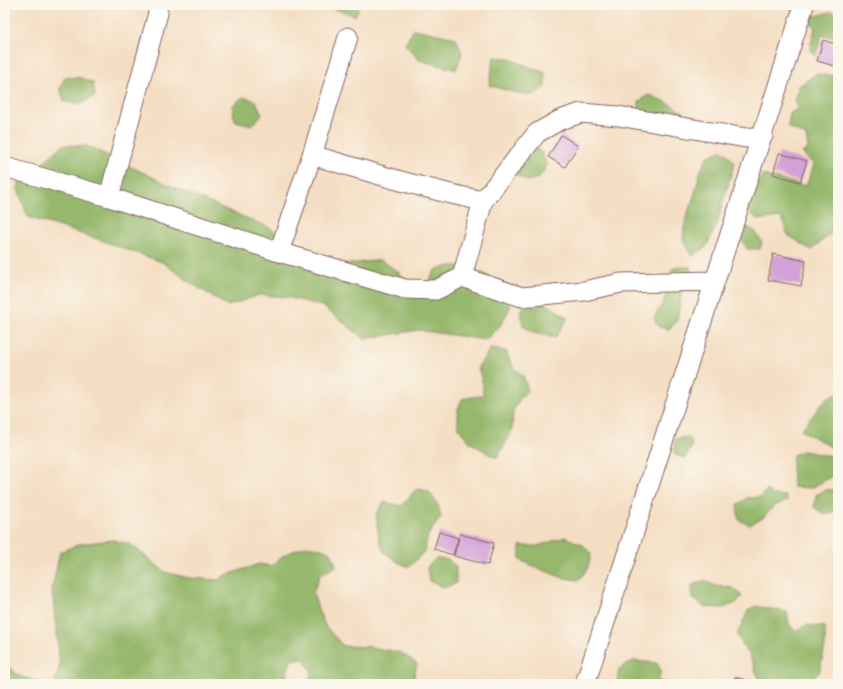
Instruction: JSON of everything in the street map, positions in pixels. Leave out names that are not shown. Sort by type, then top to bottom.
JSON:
[{"type":"street","points":[[586,684],[804,5]]},
{"type":"street","points":[[109,197],[158,13]]},
{"type":"street","points":[[279,252],[312,156],[348,37]]},
{"type":"street","points":[[462,277],[483,201],[537,133],[560,120],[581,113],[618,116],[746,138],[763,136]]},
{"type":"street","points":[[312,156],[396,180],[483,201]]},
{"type":"street","points":[[5,167],[109,197],[279,252],[405,290],[436,290],[462,277],[522,297],[584,291],[622,283],[715,281]]},
{"type":"green space","points":[[315,5],[343,5],[359,9],[355,16],[342,11]]},
{"type":"green space","points":[[830,12],[838,14],[838,40],[822,35],[815,57],[810,47],[815,28],[807,19]]},
{"type":"green space","points":[[414,29],[456,38],[462,53],[456,70],[419,60],[405,44]]},
{"type":"green space","points":[[494,57],[507,58],[545,73],[545,88],[532,95],[512,92],[489,85]]},
{"type":"green space","points":[[816,74],[838,76],[838,236],[833,232],[811,250],[788,235],[781,217],[758,220],[743,206],[762,175],[806,186],[814,165],[802,153],[808,148],[806,136],[788,127],[790,113],[799,108],[795,104],[798,87]]},
{"type":"green space","points":[[65,77],[81,78],[93,83],[95,96],[79,105],[64,101],[60,88]]},
{"type":"green space","points":[[648,95],[672,105],[693,121],[639,117],[639,102]]},
{"type":"green space","points":[[243,97],[256,101],[262,115],[252,125],[235,121],[232,106]]},
{"type":"green space","points":[[530,144],[542,153],[547,166],[539,178],[527,181],[518,176],[513,164]]},
{"type":"green space","points":[[63,145],[88,146],[175,188],[270,228],[296,249],[347,264],[381,260],[397,271],[414,286],[425,289],[435,270],[450,266],[466,266],[487,275],[498,287],[511,306],[500,326],[486,340],[418,330],[365,339],[322,306],[287,297],[259,295],[228,306],[194,285],[162,262],[95,238],[28,217],[18,189],[21,174],[43,163]]},
{"type":"green space","points":[[723,150],[735,162],[718,222],[706,247],[692,256],[683,239],[685,221],[695,193],[700,172],[707,157]]},
{"type":"green space","points":[[743,225],[755,231],[762,242],[760,249],[747,249],[738,233]]},
{"type":"green space","points":[[678,267],[690,267],[693,278],[682,291],[677,320],[669,329],[659,327],[654,318],[664,302],[672,269]]},
{"type":"green space","points":[[527,300],[545,303],[568,318],[555,338],[534,333],[523,326],[521,312]]},
{"type":"green space","points":[[490,349],[506,351],[512,365],[523,376],[528,390],[520,398],[513,411],[512,428],[504,446],[496,458],[471,443],[458,428],[458,409],[462,399],[483,395],[483,384],[478,367]]},
{"type":"green space","points":[[838,393],[838,448],[833,448],[801,430],[825,400]]},
{"type":"green space","points":[[687,437],[691,440],[692,447],[685,458],[675,455],[675,439]]},
{"type":"green space","points":[[803,451],[838,456],[838,470],[829,478],[811,488],[793,487],[793,455]]},
{"type":"green space","points":[[419,489],[429,492],[438,505],[441,517],[428,535],[424,552],[409,567],[398,562],[384,552],[379,539],[376,514],[384,502],[402,506],[414,491]]},
{"type":"green space","points":[[767,490],[773,495],[786,496],[787,501],[774,506],[764,517],[750,525],[739,520],[737,505],[747,498],[760,497]]},
{"type":"green space","points":[[825,490],[836,490],[838,500],[836,511],[824,514],[814,507],[816,495]]},
{"type":"green space","points":[[565,537],[583,545],[591,554],[584,574],[578,580],[563,578],[520,560],[520,546],[537,546]]},
{"type":"green space","points":[[112,540],[130,544],[165,572],[189,578],[219,580],[224,576],[259,564],[271,566],[286,554],[306,546],[331,552],[336,566],[320,575],[313,593],[326,627],[343,646],[371,647],[402,653],[417,664],[413,680],[409,684],[307,684],[312,671],[303,658],[291,660],[284,684],[54,684],[60,665],[52,589],[60,552],[80,544]]},
{"type":"green space","points":[[436,558],[449,560],[456,567],[456,583],[444,588],[429,581],[427,567]]},
{"type":"green space","points":[[705,580],[715,586],[733,588],[742,596],[736,603],[723,608],[705,607],[692,598],[692,585]]},
{"type":"green space","points":[[755,606],[787,612],[789,624],[796,632],[807,625],[825,627],[825,646],[819,673],[800,684],[776,684],[759,678],[749,654],[737,635],[748,611]]},
{"type":"green space","points":[[633,661],[657,663],[661,671],[658,681],[667,684],[617,684],[619,669]]},
{"type":"green space","points":[[5,665],[19,676],[47,684],[5,684]]},
{"type":"building","points":[[823,40],[838,45],[838,67],[817,61]]},
{"type":"building","points":[[561,135],[578,146],[565,167],[548,157]]},
{"type":"building","points":[[779,153],[807,161],[800,182],[773,174]]},
{"type":"building","points":[[773,254],[806,261],[801,286],[768,280]]},
{"type":"building","points":[[439,532],[458,538],[453,555],[434,549]]},
{"type":"building","points":[[460,534],[494,543],[488,565],[454,556]]},
{"type":"building","points":[[735,677],[759,684],[733,684]]}]
